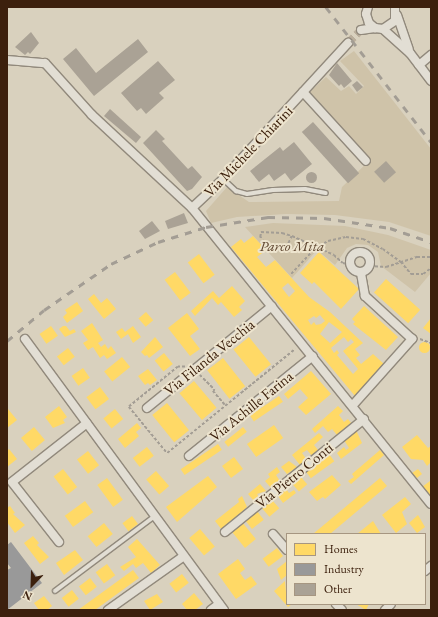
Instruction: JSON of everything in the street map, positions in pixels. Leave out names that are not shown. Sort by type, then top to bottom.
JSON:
[{"type":"street","points":[[368,7],[367,19],[361,30],[379,29],[392,25],[396,11]]},
{"type":"street","points":[[396,11],[410,53]]},
{"type":"street","points":[[367,19],[410,53],[431,81]]},
{"type":"street","name":"Via Michele Chiarini","points":[[192,208],[224,178],[348,43]]},
{"type":"street","points":[[419,65],[431,55]]},
{"type":"street","points":[[7,60],[45,63],[92,115],[192,208],[353,405],[431,504]]},
{"type":"street","name":"Via Michele Chiarini","points":[[303,92],[366,161]]},
{"type":"street","points":[[353,405],[412,339],[365,296],[361,273],[351,265],[354,254],[363,252],[370,258],[370,266],[361,273]]},
{"type":"street","name":"Via Filanda Vecchia","points":[[147,408],[272,306]]},
{"type":"street","points":[[25,339],[222,607],[211,610]]},
{"type":"street","name":"Via Achille Farina","points":[[189,456],[313,356]]},
{"type":"street","name":"Via Pietro Conti","points":[[225,532],[364,419]]},
{"type":"street","points":[[59,542],[12,482],[87,423]]},
{"type":"street","points":[[272,534],[286,549]]},
{"type":"street","points":[[108,610],[184,556]]},
{"type":"lane","points":[[224,178],[236,191],[246,194],[273,190],[305,189],[326,192]]},
{"type":"lane","points":[[55,591],[155,516]]},
{"type":"path","points":[[292,236],[286,247],[277,251],[266,247],[260,238],[261,232],[292,236],[351,265]]},
{"type":"path","points":[[291,274],[314,248],[335,239],[363,239],[383,248],[401,262],[411,274],[423,274],[431,268]]},
{"type":"path","points":[[370,266],[386,267],[417,257],[431,257]]},
{"type":"path","points":[[412,339],[427,339],[431,343]]},
{"type":"path","points":[[190,363],[186,367],[178,367],[129,407],[166,453],[302,343]]},
{"type":"path","points":[[199,374],[215,390],[213,391],[225,406]]},
{"type":"green space","points":[[354,51],[431,149],[431,236],[389,222],[335,215],[286,214],[237,217],[211,223],[206,211],[227,187],[249,202],[339,201],[342,187],[370,160],[310,92],[326,77],[341,91],[349,86],[356,94],[364,86],[340,61]]},
{"type":"green space","name":"Parco Mita","points":[[273,223],[345,226],[388,235],[431,250],[431,273],[415,292],[381,266],[378,252],[368,245],[356,244],[347,248],[335,265],[317,250],[292,278],[245,227]]},
{"type":"building: Homes","points":[[253,236],[266,250],[257,257],[266,267],[275,260],[309,297],[330,312],[363,343],[355,349],[360,355],[356,358],[361,364],[373,354],[384,364],[355,396],[231,247],[241,239],[244,243]],"holes":[[[288,283],[295,291],[289,297],[282,288]],[[320,315],[325,321],[316,325],[314,322],[311,325],[308,320],[314,316],[316,318]],[[329,322],[342,332],[330,343],[320,334]],[[344,337],[348,342],[351,339],[354,342],[343,351],[358,369],[353,374],[337,355],[339,353],[337,350],[334,353],[331,348]]]},
{"type":"building: Homes","points":[[319,252],[359,289],[341,309],[314,282],[312,284],[300,273]]},
{"type":"building: Homes","points":[[199,254],[215,275],[203,283],[188,262]]},
{"type":"building: Homes","points":[[175,272],[191,293],[180,301],[165,280]]},
{"type":"building: Homes","points":[[386,279],[420,310],[408,323],[374,292]]},
{"type":"building: Homes","points":[[232,286],[245,301],[239,307],[242,310],[234,317],[221,302],[218,305],[212,298],[195,316],[191,311],[213,291],[219,298]]},
{"type":"building: Homes","points":[[94,294],[101,303],[107,298],[116,309],[104,319],[88,299]]},
{"type":"building: Homes","points":[[77,302],[83,311],[67,323],[63,317],[67,313],[65,310]]},
{"type":"building: Homes","points":[[364,306],[398,337],[386,350],[353,324],[355,322],[352,319]]},
{"type":"building: Homes","points":[[146,312],[153,320],[146,327],[138,319]]},
{"type":"building: Homes","points":[[187,313],[199,329],[190,336],[200,349],[190,356],[168,328]]},
{"type":"building: Homes","points":[[431,318],[431,334],[423,328]]},
{"type":"building: Homes","points":[[92,323],[103,340],[98,343],[101,347],[105,344],[108,349],[111,346],[116,353],[107,359],[104,355],[100,358],[93,347],[88,350],[83,343],[88,340],[81,331]]},
{"type":"building: Homes","points":[[51,326],[58,336],[46,344],[40,334]]},
{"type":"building: Homes","points":[[66,326],[70,331],[74,329],[76,332],[65,337],[59,329]]},
{"type":"building: Homes","points":[[133,326],[141,337],[133,343],[128,334],[121,339],[116,332],[122,328],[125,332]]},
{"type":"building: Homes","points":[[155,337],[163,347],[149,358],[141,352]]},
{"type":"building: Homes","points":[[249,337],[271,364],[255,377],[233,350]]},
{"type":"building: Homes","points":[[424,341],[428,343],[430,347],[428,351],[424,353],[420,351],[418,347],[420,343]]},
{"type":"building: Homes","points":[[68,348],[75,357],[64,365],[57,357]]},
{"type":"building: Homes","points":[[164,353],[173,364],[163,371],[155,361]]},
{"type":"building: Homes","points":[[122,357],[130,367],[112,382],[104,371]]},
{"type":"building: Homes","points":[[223,358],[245,386],[229,399],[207,370]]},
{"type":"building: Homes","points":[[83,368],[90,378],[78,386],[72,376]]},
{"type":"building: Homes","points":[[148,369],[157,380],[150,385],[148,383],[145,385],[138,376]]},
{"type":"building: Homes","points":[[311,371],[331,394],[306,415],[298,407],[308,398],[300,389],[288,399],[284,394]]},
{"type":"building: Homes","points":[[194,381],[216,408],[202,420],[179,393]]},
{"type":"building: Homes","points":[[100,387],[109,399],[95,409],[86,397]]},
{"type":"building: Homes","points":[[279,396],[283,402],[254,421],[250,416]]},
{"type":"building: Homes","points":[[167,403],[189,430],[174,442],[152,415]]},
{"type":"building: Homes","points":[[59,406],[67,417],[63,420],[65,423],[53,428],[45,417]]},
{"type":"building: Homes","points":[[338,406],[343,411],[339,415],[344,422],[348,419],[351,423],[337,435],[332,429],[328,432],[323,426],[315,433],[312,429]]},
{"type":"building: Homes","points":[[8,409],[17,420],[7,428],[7,410]]},
{"type":"building: Homes","points":[[115,409],[123,419],[112,429],[103,418]]},
{"type":"building: Homes","points":[[137,423],[141,428],[136,432],[139,436],[125,448],[118,439]]},
{"type":"building: Homes","points":[[274,425],[283,438],[256,457],[247,444]]},
{"type":"building: Homes","points":[[34,427],[45,440],[32,451],[21,438]]},
{"type":"building: Homes","points":[[243,427],[247,432],[228,447],[224,442]]},
{"type":"building: Homes","points":[[356,430],[362,443],[341,459],[337,453],[344,447],[346,450],[349,448],[344,440]]},
{"type":"building: Homes","points":[[319,433],[323,437],[314,445],[318,450],[312,456],[307,450],[302,453],[307,460],[300,465],[292,455]]},
{"type":"building: Homes","points":[[417,435],[428,448],[431,446],[431,462],[427,466],[423,460],[411,459],[402,447]]},
{"type":"building: Homes","points":[[218,444],[222,450],[185,475],[181,469]]},
{"type":"building: Homes","points":[[147,447],[154,456],[140,467],[133,458]]},
{"type":"building: Homes","points":[[9,449],[17,459],[7,467],[7,451]]},
{"type":"building: Homes","points":[[380,450],[384,455],[351,484],[348,481],[354,477],[352,474]]},
{"type":"building: Homes","points":[[88,451],[99,465],[88,474],[77,460]]},
{"type":"building: Homes","points":[[329,454],[334,461],[311,478],[306,471]]},
{"type":"building: Homes","points":[[234,457],[243,469],[231,478],[222,466]]},
{"type":"building: Homes","points":[[289,461],[297,467],[287,474],[281,467]]},
{"type":"building: Homes","points":[[277,467],[280,472],[276,475],[280,481],[271,488],[265,481],[270,477],[268,474]]},
{"type":"building: Homes","points":[[63,469],[77,487],[68,495],[54,476]]},
{"type":"building: Homes","points":[[418,469],[422,474],[417,478],[412,473]]},
{"type":"building: Homes","points":[[156,471],[169,486],[159,495],[146,480]]},
{"type":"building: Homes","points":[[332,475],[341,485],[325,499],[323,497],[317,501],[309,492]]},
{"type":"building: Homes","points":[[208,476],[217,487],[177,522],[166,507]]},
{"type":"building: Homes","points":[[300,476],[307,484],[299,492],[292,483]]},
{"type":"building: Homes","points":[[107,478],[123,500],[113,507],[97,485]]},
{"type":"building: Homes","points":[[380,478],[387,486],[331,533],[314,533]]},
{"type":"building: Homes","points":[[430,481],[431,482],[431,497],[422,487]]},
{"type":"building: Homes","points":[[260,484],[266,491],[257,494],[259,497],[254,501],[248,494]]},
{"type":"building: Homes","points":[[286,489],[289,493],[294,490],[296,493],[283,503],[278,496]]},
{"type":"building: Homes","points":[[242,496],[247,507],[222,530],[215,521],[239,502],[238,499]]},
{"type":"building: Homes","points":[[405,497],[411,504],[402,512],[407,524],[396,533],[382,515]]},
{"type":"building: Homes","points":[[272,500],[279,508],[269,517],[262,509]]},
{"type":"building: Homes","points":[[85,501],[93,512],[73,527],[65,516]]},
{"type":"building: Homes","points":[[10,506],[15,513],[13,514],[25,525],[15,533],[7,522],[7,508]]},
{"type":"building: Homes","points":[[257,511],[264,520],[252,529],[245,520]]},
{"type":"building: Homes","points":[[418,515],[425,527],[417,533],[409,523]]},
{"type":"building: Homes","points":[[132,516],[138,524],[128,531],[122,523]]},
{"type":"building: Homes","points":[[373,521],[380,533],[358,533]]},
{"type":"building: Homes","points":[[242,522],[256,539],[245,548],[231,531]]},
{"type":"building: Homes","points":[[104,523],[113,534],[96,547],[88,536]]},
{"type":"building: Homes","points":[[200,529],[215,547],[204,556],[189,538]]},
{"type":"building: Homes","points":[[33,536],[39,543],[37,545],[49,557],[40,564],[24,543]]},
{"type":"building: Homes","points":[[137,539],[160,565],[151,573],[143,563],[136,568],[133,564],[124,571],[120,567],[136,557],[128,547]]},
{"type":"building: Homes","points":[[277,548],[283,556],[269,567],[263,559]]},
{"type":"building: Homes","points":[[75,550],[83,560],[64,575],[56,563]]},
{"type":"building: Homes","points":[[238,559],[245,569],[240,573],[245,580],[251,576],[257,584],[236,599],[218,574]]},
{"type":"building: Homes","points":[[286,562],[286,576],[281,580],[277,569]]},
{"type":"building: Homes","points":[[107,564],[115,575],[104,584],[96,572]]},
{"type":"building: Homes","points":[[133,570],[139,578],[95,610],[78,610]]},
{"type":"building: Homes","points":[[182,574],[189,583],[176,593],[169,584]]},
{"type":"building: Homes","points":[[90,578],[97,587],[86,595],[79,587]]},
{"type":"building: Homes","points":[[285,581],[286,605],[274,591]]},
{"type":"building: Homes","points":[[72,590],[79,599],[69,607],[62,598]]},
{"type":"building: Homes","points":[[194,593],[203,604],[195,610],[187,610],[182,604]]},
{"type":"building: Homes","points":[[157,594],[163,602],[150,610],[144,601]]},
{"type":"building: Homes","points":[[44,596],[52,606],[47,610],[39,610],[34,603]]},
{"type":"building: Homes","points":[[358,605],[368,605],[366,610]]},
{"type":"building: Industry","points":[[11,542],[42,583],[7,610],[7,570],[11,568],[7,563],[7,545]]},
{"type":"building: Other","points":[[31,32],[39,43],[30,54],[28,52],[25,55],[15,47]]},
{"type":"building: Other","points":[[138,39],[148,52],[94,96],[63,59],[76,48],[96,73]]},
{"type":"building: Other","points":[[158,61],[175,80],[159,93],[164,98],[146,114],[141,108],[137,111],[121,93]]},
{"type":"building: Other","points":[[337,63],[352,81],[344,88],[341,84],[339,86],[329,75]]},
{"type":"building: Other","points":[[357,81],[363,87],[357,92],[352,85]]},
{"type":"building: Other","points":[[110,109],[141,137],[136,143],[104,116]]},
{"type":"building: Other","points":[[313,122],[359,173],[348,183],[302,132]]},
{"type":"building: Other","points":[[156,130],[165,139],[162,141],[188,169],[192,166],[202,177],[192,189],[187,191],[143,143]]},
{"type":"building: Other","points":[[294,142],[312,164],[291,181],[285,173],[274,181],[269,174],[259,182],[250,171],[280,147],[283,151]]},
{"type":"building: Other","points":[[386,161],[396,172],[384,183],[374,172]]},
{"type":"building: Other","points":[[309,172],[313,172],[315,173],[315,181],[309,182],[306,179],[306,175]]},
{"type":"building: Other","points":[[184,213],[188,223],[168,229],[165,221]]},
{"type":"building: Other","points":[[152,221],[160,231],[145,239],[139,231]]},
{"type":"tunnel","points":[[348,43],[361,30]]},
{"type":"railway","points":[[326,7],[431,142]]},
{"type":"railway","points":[[7,341],[44,310],[111,264],[158,242],[206,227],[268,217],[324,218],[390,228],[431,242]]}]
